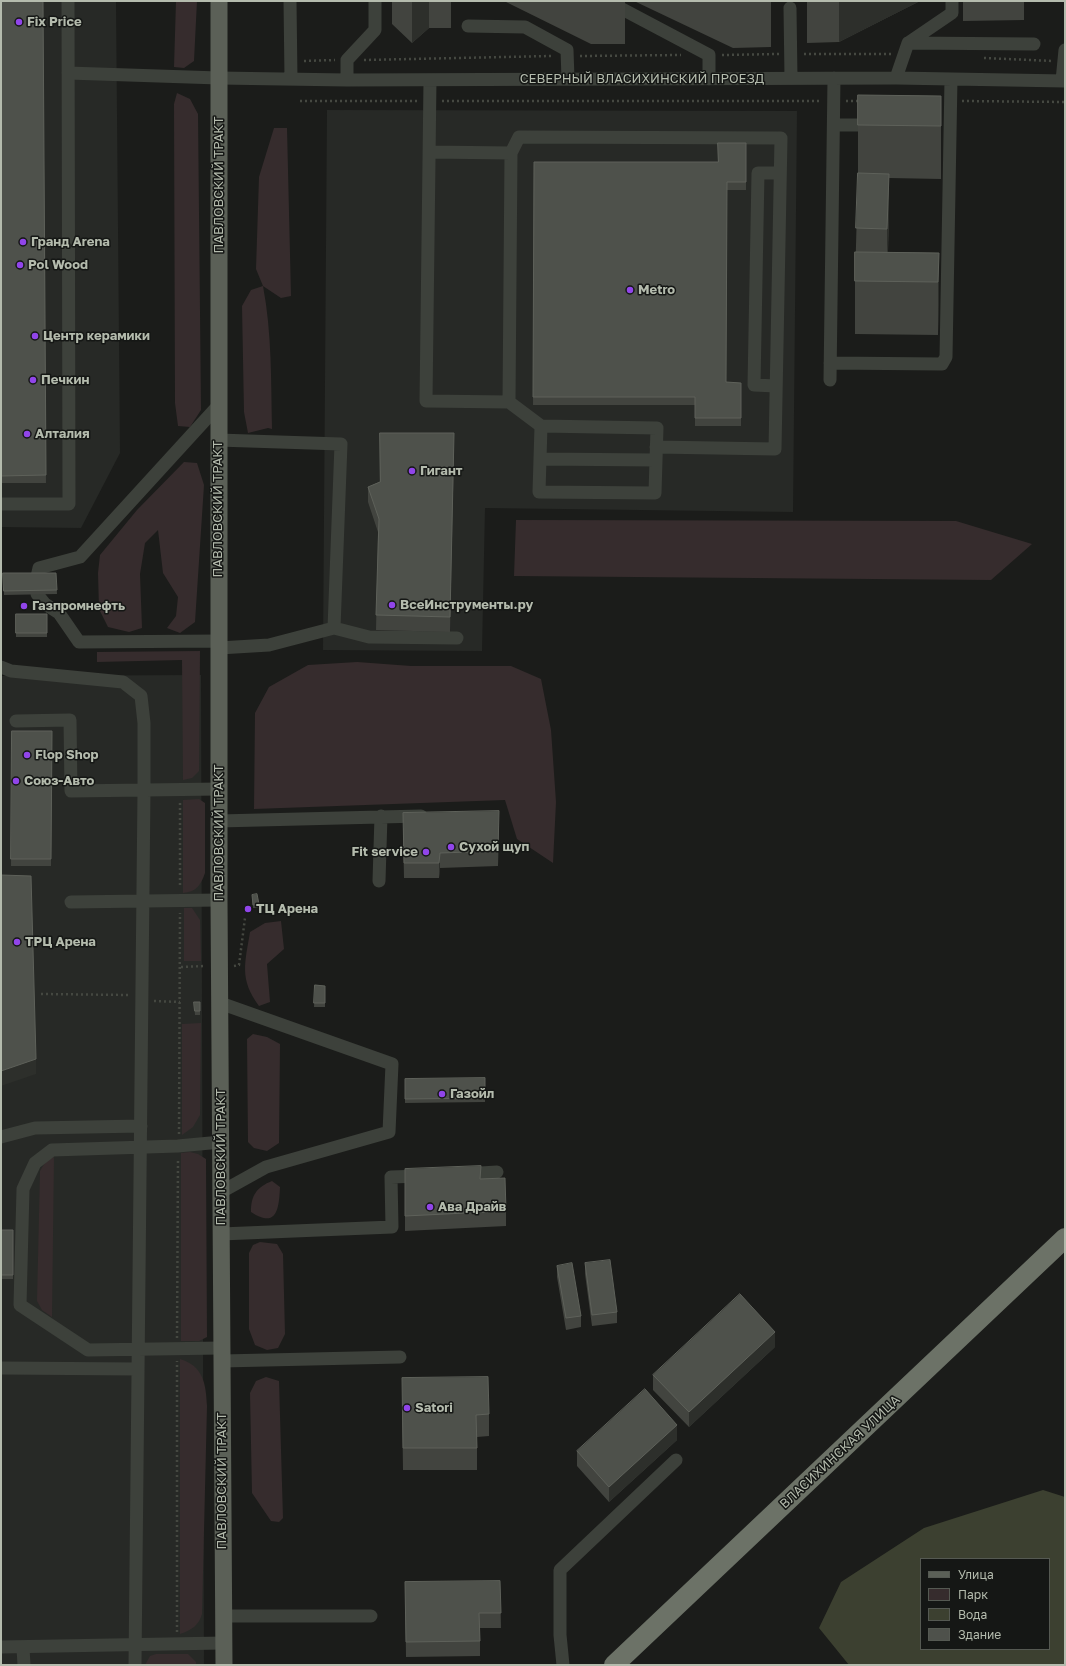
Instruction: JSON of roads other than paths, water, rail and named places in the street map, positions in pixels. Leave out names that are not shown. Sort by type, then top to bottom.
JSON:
[{"type":"highway","name":"ВЛАСИХИНСКАЯ УЛИЦА","points":[[614,1665],[1065,1238]]},
{"type":"main road","name":"ПАВЛОВСКИЙ ТРАКТ","points":[[219,1],[219,900],[224,1665]]},
{"type":"street","points":[[1,504],[69,504],[68,1]]},
{"type":"street","points":[[290,1],[291,79]]},
{"type":"street","points":[[347,80],[347,60],[374,30],[374,1]]},
{"type":"street","points":[[607,1],[709,55],[709,79]]},
{"type":"street","points":[[896,78],[908,43],[952,13],[952,1]]},
{"type":"street","points":[[790,8],[791,78]]},
{"type":"street","points":[[468,26],[524,27],[531,30],[567,50],[568,79]]},
{"type":"street","points":[[908,43],[1034,44]]},
{"type":"street","points":[[1064,81],[1065,50]]},
{"type":"street","name":"СЕВЕРНЫЙ ВЛАСИХИНСКИЙ ПРОЕЗД","points":[[68,73],[347,80],[896,78],[1064,81]]},
{"type":"street","points":[[830,380],[834,78]]},
{"type":"street","points":[[830,363],[942,364],[946,357],[950,79]]},
{"type":"street","points":[[430,80],[426,401],[509,402],[541,426],[657,428],[655,493],[540,492],[541,426]]},
{"type":"street","points":[[834,125],[888,125]]},
{"type":"street","points":[[934,126],[950,126]]},
{"type":"street","points":[[509,402],[512,153],[519,137],[781,138],[775,449],[540,459]]},
{"type":"street","points":[[430,152],[512,153]]},
{"type":"street","points":[[776,386],[754,385],[758,173],[780,173]]},
{"type":"street","points":[[37,577],[39,568],[80,557],[218,406]]},
{"type":"street","points":[[218,440],[341,444],[334,628]]},
{"type":"street","points":[[37,594],[45,604],[59,613],[79,642],[219,645],[269,644],[334,628],[368,637],[457,638]]},
{"type":"street","points":[[1,667],[11,671],[123,682],[141,696],[144,723],[144,790],[135,1665]]},
{"type":"street","points":[[16,720],[70,720],[71,791],[219,790]]},
{"type":"street","points":[[379,881],[380,816]]},
{"type":"street","points":[[219,821],[380,816],[436,816]]},
{"type":"street","points":[[70,902],[219,900]]},
{"type":"street","points":[[220,1002],[392,1064],[389,1132],[266,1167],[221,1192]]},
{"type":"street","points":[[1,1137],[35,1128],[141,1126]]},
{"type":"street","points":[[221,1142],[178,1146],[140,1146],[52,1150],[35,1163],[23,1188],[20,1305],[88,1350],[177,1350],[222,1355],[400,1357]]},
{"type":"street","points":[[451,1174],[497,1172]]},
{"type":"street","points":[[221,1234],[392,1227],[391,1178],[436,1175]]},
{"type":"street","points":[[1,1368],[138,1369]]},
{"type":"street","points":[[563,1665],[560,1635],[560,1570],[676,1460]]},
{"type":"street","points":[[223,1616],[371,1616]]},
{"type":"street","points":[[1,1647],[135,1646],[223,1643]]},
{"type":"street","points":[[23,1648],[24,1665]]},
{"type":"water","points":[[1043,1490],[1065,1497],[1065,1665],[849,1665],[819,1628],[841,1582],[924,1528]]},
{"type":"place","name":"Fix Price","points":[[19,22]]},
{"type":"place","name":"Гранд Arena","points":[[23,242]]},
{"type":"place","name":"Pol Wood","points":[[20,265]]},
{"type":"place","name":"Metro","points":[[630,290]]},
{"type":"place","name":"Центр керамики","points":[[35,336]]},
{"type":"place","name":"Печкин","points":[[33,380]]},
{"type":"place","name":"Алталия","points":[[27,434]]},
{"type":"place","name":"Гигант","points":[[412,471]]},
{"type":"place","name":"ВсеИнструменты.ру","points":[[392,605]]},
{"type":"place","name":"Газпромнефть","points":[[24,606]]},
{"type":"place","name":"Flop Shop","points":[[27,755]]},
{"type":"place","name":"Союз-Авто","points":[[16,781]]},
{"type":"place","name":"Сухой щуп","points":[[451,847]]},
{"type":"place","name":"Fit service","points":[[426,852]]},
{"type":"place","name":"ТЦ Арена","points":[[248,909]]},
{"type":"place","name":"ТРЦ Арена","points":[[17,942]]},
{"type":"place","name":"Газойл","points":[[442,1094]]},
{"type":"place","name":"Ава Драйв","points":[[430,1207]]},
{"type":"place","name":"Satori","points":[[407,1408]]}]
